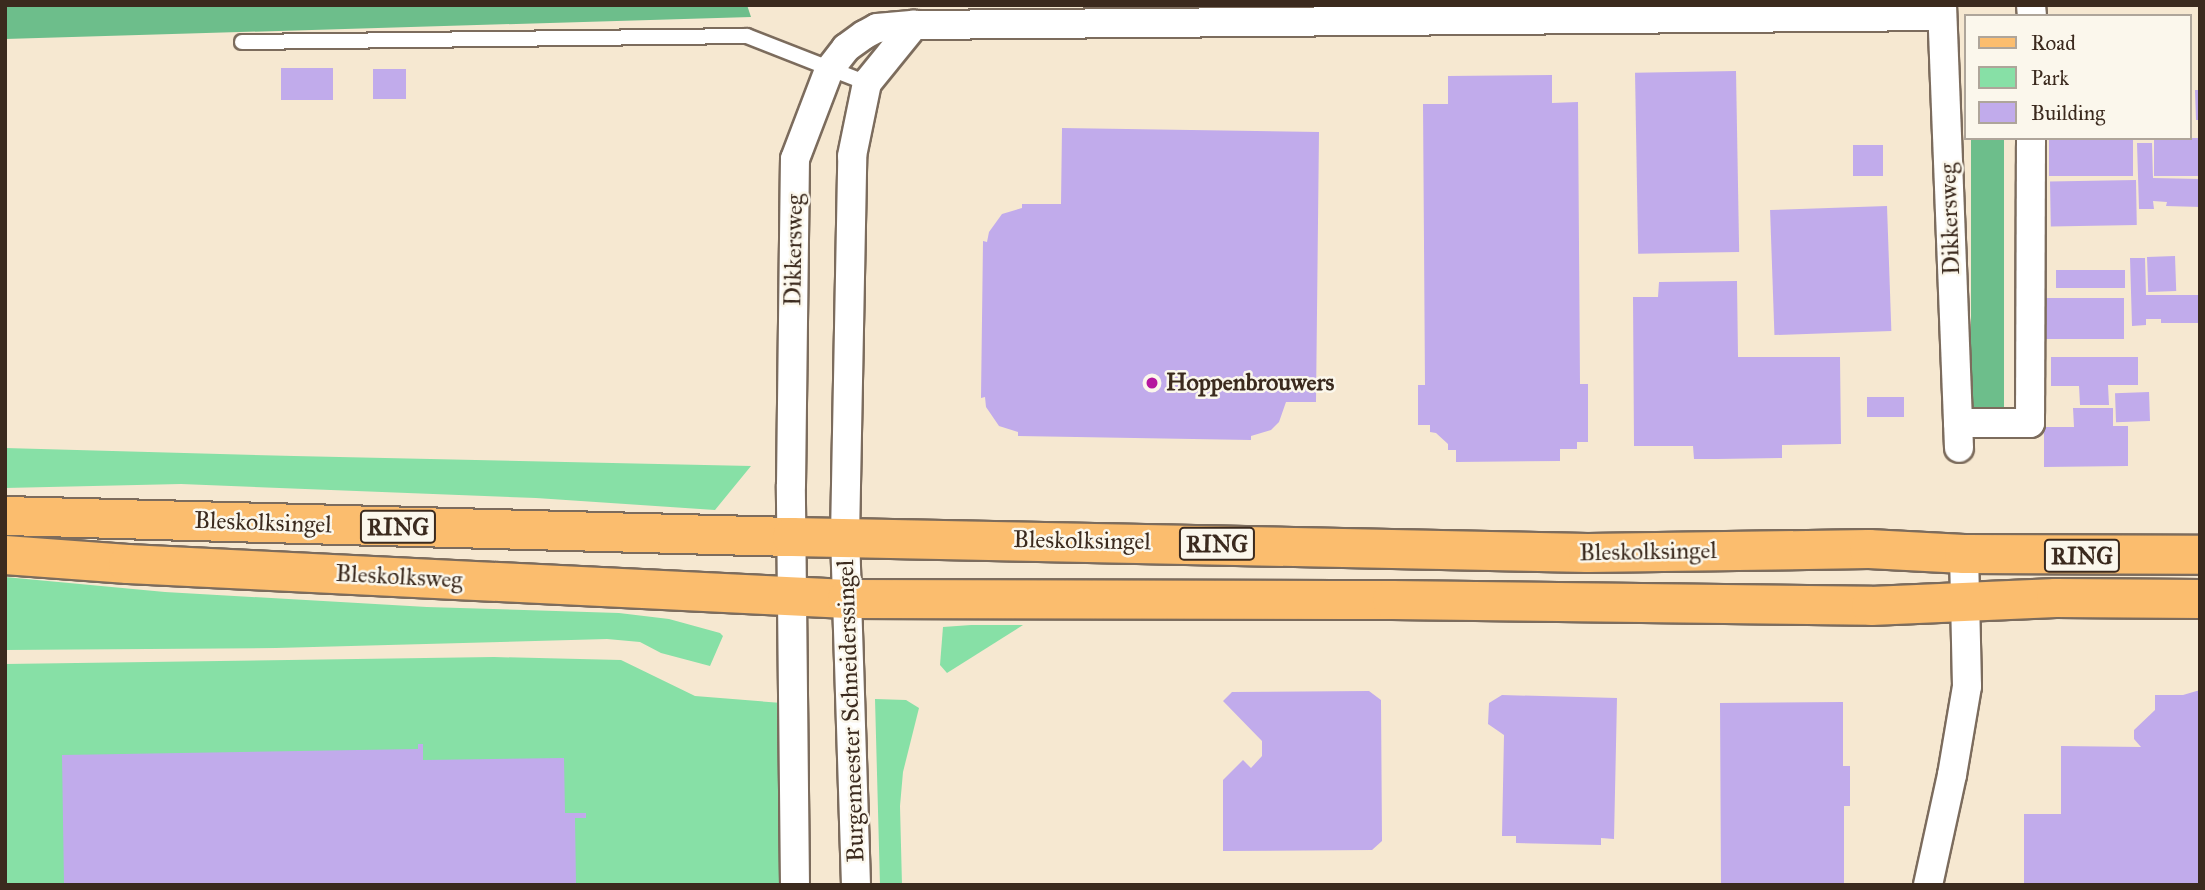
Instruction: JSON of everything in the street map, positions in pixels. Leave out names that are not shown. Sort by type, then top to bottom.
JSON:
[{"type":"main road","name":"Bleskolksingel","points":[[5,516],[792,537],[1588,553],[1869,549],[1964,554],[2200,555]]},
{"type":"main road","name":"Bleskolksweg","points":[[5,555],[128,564],[793,596]]},
{"type":"main road","name":"Bleskolksingel","points":[[793,596],[847,599],[1392,600],[1871,606],[1965,601],[2200,598]]},
{"type":"street","name":"Dikkersweg","points":[[792,537],[795,159],[829,70],[846,48],[877,28],[914,25],[1942,10],[1958,436],[2029,423],[2031,140]]},
{"type":"street","points":[[845,537],[852,156],[867,83],[914,25]]},
{"type":"street","points":[[792,537],[795,885]]},
{"type":"street","name":"Burgemeester Schneiderssingel","points":[[845,537],[856,885]]},
{"type":"street","points":[[1928,885],[1952,775],[1967,685],[1964,554]]},
{"type":"lane","points":[[242,42],[747,36],[867,83]]},
{"type":"green space","points":[[5,5],[747,5],[751,17],[5,39]]},
{"type":"green space","points":[[1971,140],[2004,140],[2004,417],[1971,417]]},
{"type":"green space","points":[[5,448],[751,466],[715,510],[536,498],[181,484],[5,488]]},
{"type":"green space","points":[[5,577],[165,592],[427,607],[619,613],[669,619],[723,636],[710,666],[661,653],[640,642],[607,639],[276,648],[5,650]]},
{"type":"green space","points":[[1023,625],[947,673],[940,665],[943,627]]},
{"type":"green space","points":[[494,657],[621,660],[695,696],[782,703],[782,885],[5,885],[5,664]]},
{"type":"green space","points":[[875,699],[906,700],[919,708],[903,772],[900,806],[902,885],[880,885]]},
{"type":"building","points":[[281,68],[333,68],[333,100],[281,100]]},
{"type":"building","points":[[373,69],[406,69],[406,99],[373,99]]},
{"type":"building","points":[[1736,71],[1739,252],[1638,254],[1635,73]]},
{"type":"building","points":[[1552,75],[1552,103],[1578,102],[1580,384],[1588,384],[1588,442],[1577,442],[1577,449],[1560,449],[1560,461],[1456,462],[1456,450],[1448,450],[1448,444],[1436,433],[1430,432],[1430,425],[1418,425],[1418,385],[1425,385],[1423,104],[1448,104],[1448,76]]},
{"type":"building","points":[[2195,90],[2200,90],[2200,120],[2196,120]]},
{"type":"building","points":[[1062,128],[1319,132],[1316,402],[1286,402],[1279,422],[1271,430],[1251,436],[1251,440],[1018,436],[1018,432],[999,426],[986,407],[985,397],[981,398],[983,241],[987,242],[989,232],[1002,214],[1022,208],[1022,204],[1061,204]]},
{"type":"building","points":[[2200,138],[2200,176],[2154,176],[2154,140]]},
{"type":"building","points":[[2049,140],[2133,140],[2133,176],[2049,176]]},
{"type":"building","points":[[2137,143],[2152,143],[2153,178],[2200,179],[2200,207],[2166,206],[2167,202],[2153,201],[2154,209],[2139,209]]},
{"type":"building","points":[[1853,145],[1883,145],[1883,176],[1853,176]]},
{"type":"building","points":[[2136,180],[2137,225],[2051,226],[2050,182]]},
{"type":"building","points":[[1887,206],[1891,331],[1774,335],[1770,210]]},
{"type":"building","points":[[2175,256],[2176,291],[2148,292],[2147,257]]},
{"type":"building","points":[[2130,258],[2145,258],[2146,295],[2200,295],[2200,323],[2161,323],[2161,319],[2146,319],[2146,325],[2132,326]]},
{"type":"building","points":[[2056,270],[2125,270],[2125,288],[2056,288]]},
{"type":"building","points":[[1737,281],[1738,357],[1840,357],[1841,444],[1782,445],[1782,458],[1717,459],[1694,459],[1693,446],[1634,446],[1633,297],[1658,297],[1659,282]]},
{"type":"building","points":[[2046,298],[2124,298],[2124,339],[2046,339]]},
{"type":"building","points":[[2051,357],[2138,357],[2138,385],[2108,385],[2109,405],[2080,405],[2079,386],[2051,386]]},
{"type":"building","points":[[2149,392],[2150,421],[2116,422],[2115,393]]},
{"type":"building","points":[[1867,397],[1904,397],[1904,417],[1867,417]]},
{"type":"building","points":[[2073,408],[2113,408],[2113,426],[2128,426],[2128,466],[2044,467],[2044,427],[2074,427]]},
{"type":"building","points":[[2200,690],[2200,885],[2024,885],[2024,814],[2061,814],[2061,746],[2141,747],[2134,739],[2134,730],[2155,710],[2155,695],[2183,695]]},
{"type":"building","points":[[1369,691],[1381,700],[1382,841],[1372,850],[1223,851],[1223,780],[1243,760],[1251,768],[1262,756],[1262,741],[1223,701],[1232,692]]},
{"type":"building","points":[[1502,695],[1617,698],[1614,839],[1601,838],[1601,845],[1516,843],[1516,836],[1502,836],[1504,735],[1488,724],[1489,703]]},
{"type":"building","points":[[1843,702],[1843,766],[1850,766],[1850,806],[1844,806],[1844,885],[1721,885],[1720,703]]},
{"type":"building","points":[[418,744],[423,744],[423,760],[564,758],[565,813],[586,813],[586,818],[575,818],[576,885],[64,885],[62,755],[418,749]]},
{"type":"place","name":"Hoppenbrouwers","points":[[1152,383]]}]
